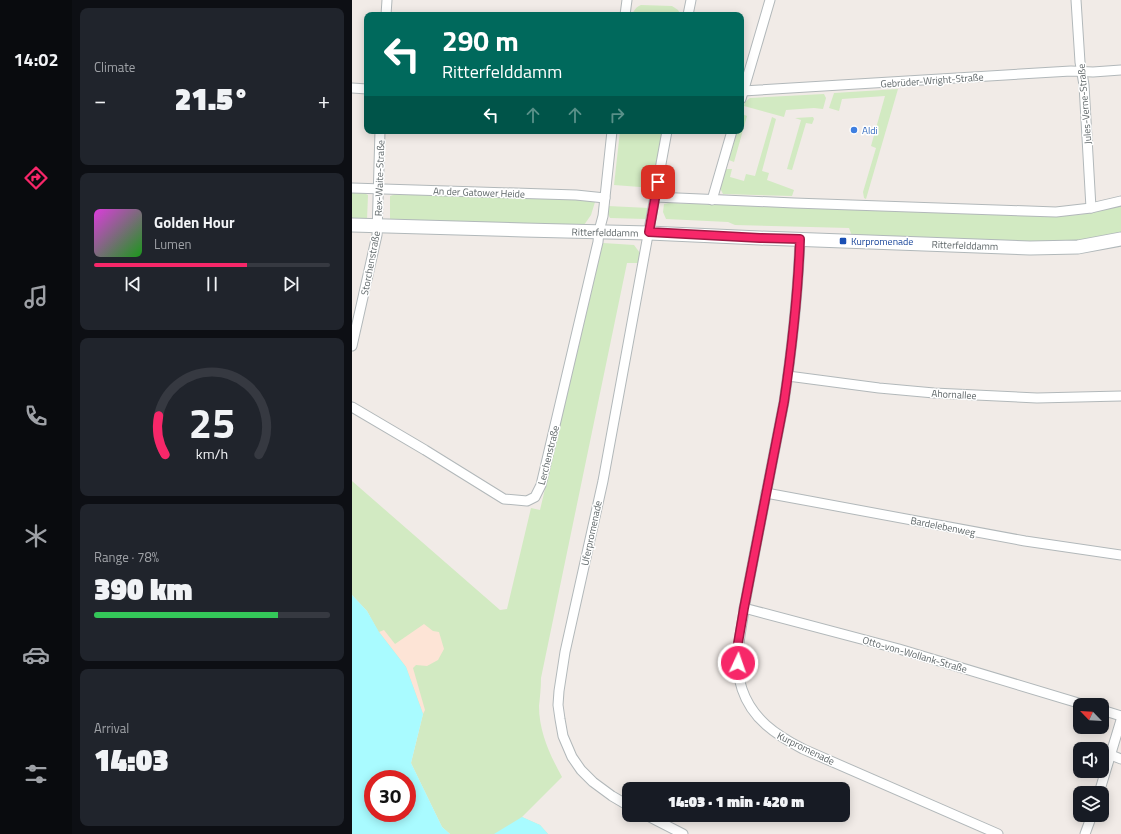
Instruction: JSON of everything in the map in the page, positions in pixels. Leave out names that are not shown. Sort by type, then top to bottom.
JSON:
[{"type":"main road","name":"Ritterfelddamm","points":[[352,225],[649,232],[760,238],[1030,248],[1078,247],[1121,239]]},
{"type":"street","points":[[386,0],[386,12]]},
{"type":"street","points":[[625,12],[627,0]]},
{"type":"street","points":[[689,12],[691,0]]},
{"type":"street","points":[[744,88],[770,0]]},
{"type":"street","name":"Jules-Verne-Straße","points":[[1076,0],[1080,62],[1084,85],[1091,208]]},
{"type":"street","name":"Gebrüder-Wright-Straße","points":[[744,95],[1071,71],[1093,72],[1121,70]]},
{"type":"street","points":[[352,88],[364,89]]},
{"type":"street","name":"Rex-Waite-Straße","points":[[378,226],[380,134]]},
{"type":"street","name":"Lerchenstraße","points":[[352,407],[504,498],[527,501],[535,497],[541,485],[598,242],[603,216],[612,134]]},
{"type":"street","name":"Uferpromenade","points":[[622,802],[593,782],[581,770],[572,757],[563,736],[558,705],[565,652],[603,481],[666,134]]},
{"type":"street","points":[[712,200],[731,134]]},
{"type":"street","name":"An der Gatower Heide","points":[[352,188],[576,195],[605,198]]},
{"type":"street","points":[[655,197],[1056,212],[1091,208],[1121,201]]},
{"type":"street","name":"Storchenstraße","points":[[352,346],[378,226]]},
{"type":"street","name":"Kurpromenade","points":[[800,239],[799,278],[788,376],[737,649],[739,676],[742,689],[748,702],[762,722],[785,740],[998,834]]},
{"type":"street","name":"Ahornallee","points":[[788,376],[879,388],[934,393],[1037,398],[1121,396]]},
{"type":"street","name":"Bardelebenweg","points":[[766,493],[1025,541],[1121,555]]},
{"type":"street","name":"Otto-von-Wollank-Straße","points":[[744,608],[899,649],[1073,701]]},
{"type":"street","points":[[1109,712],[1121,716]]},
{"type":"street","points":[[1101,786],[1121,720]]},
{"type":"street","points":[[1111,755],[1121,759]]},
{"type":"street","points":[[660,822],[683,834]]},
{"type":"street","points":[[1085,834],[1089,822]]},
{"type":"green space","points":[[641,5],[672,6],[679,12],[634,12]]},
{"type":"green space","points":[[898,89],[866,199],[864,198],[863,192],[876,148],[871,146],[885,96],[842,99],[839,111],[829,108],[834,93]]},
{"type":"green space","points":[[824,94],[826,98],[823,109],[814,108],[786,110],[784,117],[744,106],[745,102],[750,98]]},
{"type":"green space","points":[[744,115],[747,116],[744,127]]},
{"type":"green space","points":[[772,117],[776,119],[762,171],[769,173],[767,180],[794,190],[792,196],[723,194],[720,188],[726,169],[732,169],[730,177],[744,181],[746,174],[755,176]]},
{"type":"green space","points":[[813,117],[814,119],[812,124],[806,123],[792,170],[787,169],[801,120],[795,118]]},
{"type":"green space","points":[[620,134],[662,134],[653,188],[614,185]]},
{"type":"green space","points":[[736,134],[742,134],[734,162],[729,160]]},
{"type":"green space","points":[[352,192],[364,193],[368,195],[367,220],[352,219]]},
{"type":"green space","points":[[396,194],[587,200],[595,202],[591,215],[584,225],[525,225],[390,221],[390,196]]},
{"type":"green space","points":[[664,204],[1054,216],[1079,215],[1121,206],[1121,234],[1071,241],[1032,242],[852,236],[849,228],[735,225],[728,222],[666,219],[663,212]]},
{"type":"green space","points":[[608,206],[649,208],[645,219],[610,218],[608,214]]},
{"type":"green space","points":[[603,243],[634,245],[640,253],[638,263],[627,263],[541,678],[539,716],[549,752],[562,777],[522,817],[540,825],[548,834],[450,834],[442,827],[416,773],[416,770],[414,770],[411,763],[423,714],[367,611],[352,595],[352,481],[500,610],[507,609],[531,508],[540,510]]},
{"type":"sand","points":[[424,624],[433,631],[439,632],[444,649],[438,660],[427,666],[416,665],[413,668],[425,710],[423,714],[406,667],[379,632],[384,630],[395,644]]},
{"type":"water","points":[[352,595],[367,611],[379,632],[406,667],[423,714],[411,763],[414,770],[364,770],[364,822],[416,822],[416,773],[442,827],[450,834],[352,834]]},
{"type":"water","points":[[522,817],[540,825],[548,834],[494,834]]},
{"type":"place","name":"Aldi","points":[[854,130]]},
{"type":"place","name":"Kurpromenade","points":[[843,241]]},
{"type":"route","points":[[658,182],[649,232],[800,239],[799,278],[788,376],[744,608],[737,649],[738,663]]}]
